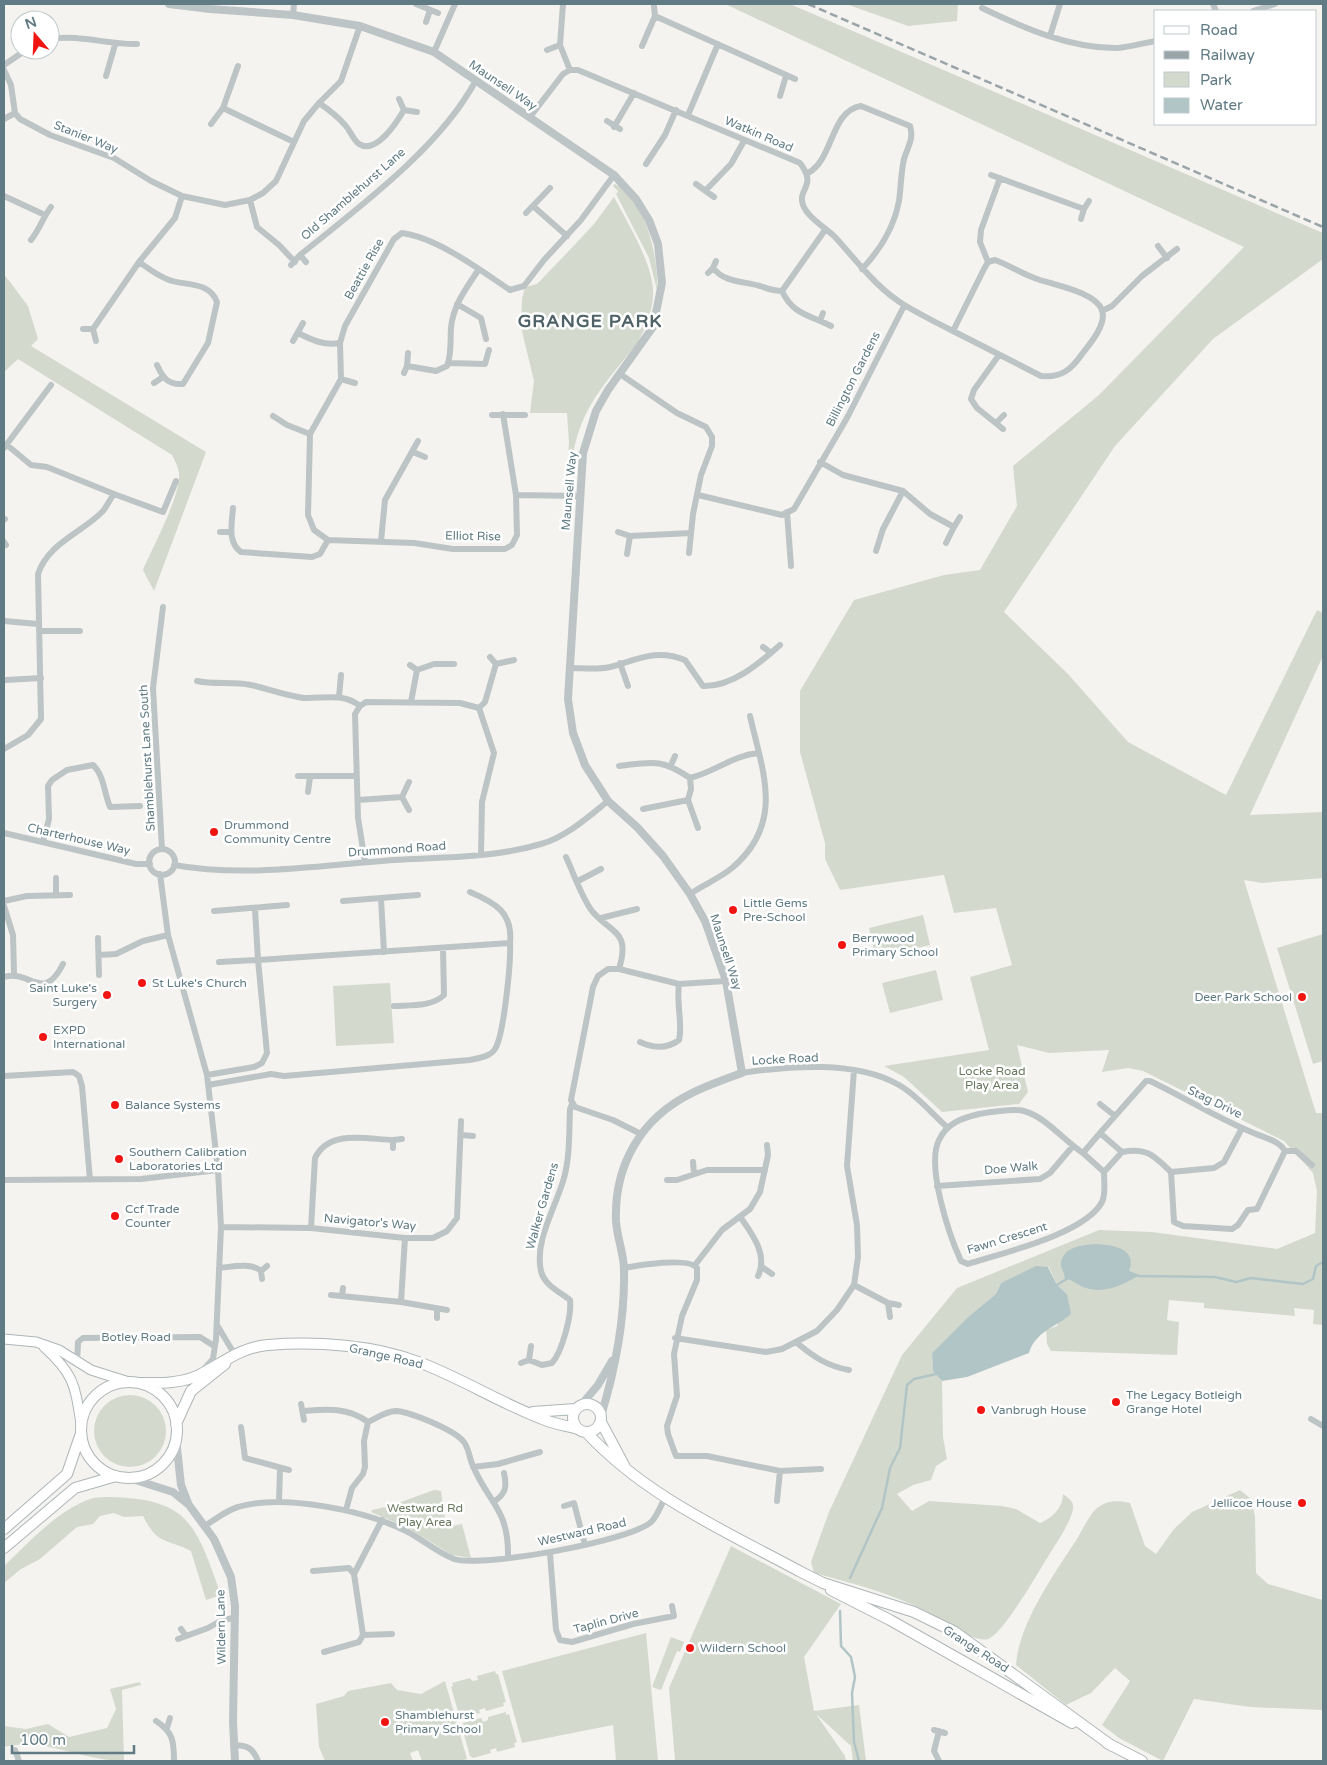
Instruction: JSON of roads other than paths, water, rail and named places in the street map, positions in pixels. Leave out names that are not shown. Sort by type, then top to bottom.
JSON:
[{"type":"main road","points":[[4,1339],[40,1343],[58,1350],[77,1363],[98,1373],[153,1389],[164,1398],[172,1410],[176,1424],[176,1439],[172,1452],[154,1471],[142,1476],[129,1478],[116,1476],[102,1470],[91,1460],[84,1448],[76,1390],[68,1371],[40,1343]]},
{"type":"main road","name":"Grange Road","points":[[134,1383],[181,1381],[198,1376],[235,1355],[265,1345],[310,1342],[358,1347],[420,1362],[529,1413],[582,1430],[608,1456],[665,1498],[823,1583],[914,1612],[955,1632],[1112,1746]]},
{"type":"main road","name":"Grange Road","points":[[176,1424],[191,1391],[235,1355]]},
{"type":"main road","points":[[4,1529],[66,1474],[75,1454],[84,1413],[97,1394],[107,1388],[134,1383]]},
{"type":"main road","points":[[529,1413],[579,1406],[595,1405],[601,1419],[595,1430],[582,1430],[573,1422],[579,1406]]},
{"type":"main road","name":"Grange Road","points":[[601,1419],[627,1470]]},
{"type":"main road","points":[[4,1548],[76,1488],[116,1476]]},
{"type":"main road","name":"Grange Road","points":[[823,1583],[832,1591],[890,1620],[1112,1746],[1142,1761]]},
{"type":"street","name":"Maunsell Way","points":[[170,4],[293,16],[360,26],[434,52],[614,175],[636,199],[649,220],[658,244],[662,270],[662,283],[653,327],[608,390],[592,420],[583,453],[568,699],[573,733],[585,765],[608,801],[637,827],[662,856],[690,894],[705,921],[726,981],[742,1073]]},
{"type":"street","points":[[293,16],[294,4]]},
{"type":"street","points":[[416,4],[438,13]]},
{"type":"street","points":[[434,52],[454,4]]},
{"type":"street","points":[[530,117],[563,74],[570,70],[560,45],[563,4]]},
{"type":"street","points":[[1050,36],[1060,4]]},
{"type":"street","points":[[1257,10],[1275,4]]},
{"type":"street","points":[[642,46],[655,16],[654,6]]},
{"type":"street","points":[[982,8],[1020,26],[1082,46],[1118,48],[1154,41]]},
{"type":"street","points":[[426,22],[430,10]]},
{"type":"street","points":[[655,16],[796,79]]},
{"type":"street","name":"Stanier Way","points":[[15,113],[20,119],[50,135],[114,158],[151,182],[182,196],[225,205],[250,200],[263,193],[276,181],[304,121],[319,103],[341,82],[360,26]]},
{"type":"street","points":[[60,39],[97,38],[115,44],[137,44]]},
{"type":"street","points":[[106,76],[115,44]]},
{"type":"street","points":[[688,115],[718,44]]},
{"type":"street","points":[[547,50],[560,45]]},
{"type":"street","points":[[211,124],[223,108],[238,66]]},
{"type":"street","points":[[4,70],[11,84],[15,113],[4,118]]},
{"type":"street","name":"Watkin Road","points":[[570,70],[578,70],[800,163],[808,173]]},
{"type":"street","points":[[780,96],[786,76]]},
{"type":"street","name":"Old Shamblehurst Lane","points":[[250,200],[257,227],[270,237],[293,264],[300,255],[404,167],[463,102],[476,80]]},
{"type":"street","points":[[607,120],[617,128],[634,93]]},
{"type":"street","points":[[399,99],[404,110]]},
{"type":"street","points":[[319,103],[345,125],[358,144],[368,147],[375,144],[389,131],[404,110]]},
{"type":"street","points":[[862,269],[877,253],[886,238],[898,203],[904,159],[913,135],[910,126],[861,106],[853,107],[845,112],[831,143],[813,170],[808,173],[803,205],[862,269],[904,306],[1041,376],[1055,378],[1072,366],[1101,325],[1102,311],[1097,303],[1076,291],[1036,279],[995,260],[988,262],[953,331]]},
{"type":"street","points":[[223,108],[294,142]]},
{"type":"street","points":[[404,110],[416,112]]},
{"type":"street","points":[[646,164],[665,135],[676,110]]},
{"type":"street","points":[[706,190],[732,164],[744,140]]},
{"type":"street","name":"Beattie Rise","points":[[342,379],[340,343],[345,326],[394,239],[402,233],[413,234],[446,250],[480,269],[510,290],[524,286],[544,260],[567,236],[614,175]]},
{"type":"street","points":[[991,175],[1084,209]]},
{"type":"street","points":[[988,262],[980,242],[981,230],[1000,178]]},
{"type":"street","points":[[696,184],[714,197]]},
{"type":"street","points":[[526,213],[550,188]]},
{"type":"street","points":[[4,196],[45,215]]},
{"type":"street","points":[[92,329],[139,262],[175,218],[182,196]]},
{"type":"street","points":[[1081,218],[1089,201]]},
{"type":"street","points":[[534,206],[567,236]]},
{"type":"street","points":[[31,240],[41,228],[45,215],[51,207]]},
{"type":"street","points":[[782,291],[826,230]]},
{"type":"street","points":[[1158,246],[1167,258]]},
{"type":"street","points":[[1102,311],[1112,306],[1142,276],[1177,249]]},
{"type":"street","name":"Old Shamblehurst Lane","points":[[300,255],[306,262]]},
{"type":"street","points":[[716,261],[710,270],[725,278],[761,286],[769,291],[782,291]]},
{"type":"street","points":[[139,262],[171,281],[194,284],[210,292],[217,302],[208,343],[183,384],[173,384],[163,378],[156,365]]},
{"type":"street","points":[[408,353],[406,370],[436,371],[447,366],[451,357],[451,328],[457,304],[480,269]]},
{"type":"street","points":[[782,291],[787,301],[797,312],[831,326]]},
{"type":"street","points":[[457,304],[481,318],[486,339]]},
{"type":"street","name":"Billington Gardens","points":[[787,512],[794,509],[847,418],[904,306]]},
{"type":"street","points":[[820,320],[823,312]]},
{"type":"street","points":[[293,341],[303,323]]},
{"type":"street","points":[[83,329],[92,329]]},
{"type":"street","points":[[92,329],[96,341]]},
{"type":"street","points":[[298,332],[329,345],[340,343]]},
{"type":"street","points":[[449,363],[485,364],[489,350]]},
{"type":"street","points":[[999,355],[974,390],[971,398],[977,408],[1003,429]]},
{"type":"street","points":[[620,374],[678,413],[706,427],[712,437],[712,446],[701,475],[691,533],[690,553]]},
{"type":"street","points":[[154,383],[163,378]]},
{"type":"street","points":[[233,508],[231,532],[235,548],[241,552],[299,558],[320,554],[328,540],[314,530],[308,515],[310,434],[342,379],[355,383]]},
{"type":"street","points":[[51,385],[6,447],[31,465],[47,467],[163,512],[176,481]]},
{"type":"street","name":"Elliot Rise","points":[[328,540],[381,541],[453,549],[505,548],[512,545],[517,535],[516,495],[503,414]]},
{"type":"street","points":[[492,415],[525,415]]},
{"type":"street","points":[[996,423],[1004,415]]},
{"type":"street","points":[[273,416],[286,428],[310,434]]},
{"type":"street","points":[[381,541],[385,500],[418,441]]},
{"type":"street","points":[[413,452],[425,457]]},
{"type":"street","points":[[820,462],[843,475],[903,491],[930,514],[954,527]]},
{"type":"street","points":[[876,551],[883,529],[903,491]]},
{"type":"street","points":[[4,749],[28,735],[38,725],[42,712],[38,628],[38,574],[40,567],[60,544],[104,510],[114,494]]},
{"type":"street","points":[[516,495],[579,496]]},
{"type":"street","points":[[698,495],[782,515],[787,512],[791,566]]},
{"type":"street","points":[[946,543],[960,517]]},
{"type":"street","points":[[220,532],[231,532]]},
{"type":"street","points":[[618,532],[630,536],[691,533]]},
{"type":"street","points":[[628,554],[630,536]]},
{"type":"street","name":"Shamblehurst Lane South","points":[[162,849],[153,688],[163,606]]},
{"type":"street","points":[[4,621],[38,628],[80,631]]},
{"type":"street","points":[[570,668],[600,668],[642,656],[676,656],[685,660],[703,686],[713,686],[746,672],[763,661],[780,645]]},
{"type":"street","points":[[763,648],[771,653]]},
{"type":"street","points":[[490,657],[496,664]]},
{"type":"street","points":[[496,664],[514,660]]},
{"type":"street","points":[[620,663],[628,686]]},
{"type":"street","points":[[417,670],[434,664],[454,664]]},
{"type":"street","points":[[479,708],[485,702],[496,664]]},
{"type":"street","points":[[410,665],[417,670]]},
{"type":"street","points":[[411,702],[417,670]]},
{"type":"street","points":[[339,697],[341,675]]},
{"type":"street","points":[[5,680],[41,678]]},
{"type":"street","points":[[197,681],[211,684],[251,685],[304,698],[339,697],[352,699],[360,706]]},
{"type":"street","points":[[365,862],[358,818],[356,776],[355,714],[360,706],[366,702],[411,702],[460,703],[479,708]]},
{"type":"street","points":[[479,708],[494,753],[482,802],[481,854]]},
{"type":"street","points":[[690,894],[732,868],[754,843],[763,826],[766,811],[766,791],[760,753],[750,716]]},
{"type":"street","points":[[619,766],[650,762],[671,765],[690,778],[706,774],[744,754],[760,753]]},
{"type":"street","points":[[671,765],[675,756]]},
{"type":"street","points":[[43,842],[50,819],[48,786],[52,780],[67,770],[92,765],[100,774],[110,807],[140,806]]},
{"type":"street","points":[[298,776],[356,776]]},
{"type":"street","points":[[308,792],[310,777]]},
{"type":"street","points":[[690,778],[691,789],[688,800],[698,828]]},
{"type":"street","points":[[402,797],[409,782]]},
{"type":"street","points":[[358,800],[402,797]]},
{"type":"street","points":[[402,797],[409,810]]},
{"type":"street","points":[[643,809],[688,800]]},
{"type":"street","name":"Drummond Road","points":[[174,865],[207,871],[500,854],[544,844],[573,828],[608,801]]},
{"type":"street","name":"Charterhouse Way","points":[[4,833],[136,864],[150,864]]},
{"type":"street","points":[[162,849],[172,854],[174,865],[167,873],[160,874],[153,871],[150,864],[152,854],[162,849]]},
{"type":"street","points":[[566,857],[591,909],[617,932],[622,944],[623,956],[619,969],[679,984],[726,981]]},
{"type":"street","points":[[578,881],[601,869]]},
{"type":"street","points":[[160,874],[168,935],[207,1075],[218,1170],[221,1227],[213,1359],[198,1376]]},
{"type":"street","points":[[56,878],[56,896]]},
{"type":"street","points":[[208,1085],[271,1074],[294,1075],[470,1060],[485,1057],[495,1049],[501,1022],[511,964],[510,925],[506,916],[496,905],[469,892]]},
{"type":"street","points":[[4,901],[27,896],[70,895]]},
{"type":"street","points":[[343,901],[418,895]]},
{"type":"street","points":[[381,899],[384,952]]},
{"type":"street","points":[[214,911],[287,905]]},
{"type":"street","points":[[4,906],[13,935],[14,974]]},
{"type":"street","points":[[207,1075],[254,1067],[262,1063],[267,1053],[254,909]]},
{"type":"street","points":[[601,918],[637,909]]},
{"type":"street","points":[[99,955],[116,954],[143,941],[168,935]]},
{"type":"street","points":[[98,938],[99,975]]},
{"type":"street","points":[[220,963],[510,943]]},
{"type":"street","points":[[394,1006],[432,1003],[444,995],[443,949]]},
{"type":"street","points":[[4,977],[14,974],[39,985],[44,984],[59,972],[63,964]]},
{"type":"street","name":"Walker Gardens","points":[[529,1360],[542,1365],[555,1361],[572,1310],[570,1300],[547,1284],[541,1273],[539,1258],[546,1228],[565,1177],[571,1100],[593,987],[598,976],[608,969],[619,969]]},
{"type":"street","points":[[640,1042],[648,1050],[666,1046],[679,1040],[677,1006],[679,984]]},
{"type":"street","name":"Locke Road","points":[[601,1419],[610,1390],[621,1324],[624,1268],[616,1223],[617,1193],[623,1165],[641,1134],[664,1112],[691,1093],[742,1073],[804,1067],[854,1070],[881,1077],[900,1085],[948,1128]]},
{"type":"street","points":[[676,1338],[766,1352],[782,1349],[797,1343],[816,1331],[837,1310],[854,1285],[858,1257],[858,1224],[847,1166],[854,1070]]},
{"type":"street","points":[[4,1076],[73,1072],[79,1076],[82,1086],[90,1180]]},
{"type":"street","name":"Stag Drive","points":[[1083,1153],[1146,1081],[1150,1081],[1220,1119],[1282,1146],[1286,1151],[1296,1151],[1312,1165]]},
{"type":"street","points":[[572,1104],[641,1134]]},
{"type":"street","points":[[1100,1104],[1115,1116]]},
{"type":"street","points":[[948,1128],[962,1118],[984,1113],[1023,1110],[1034,1115],[1104,1172],[1122,1152],[1142,1150],[1154,1156],[1171,1172],[1174,1222],[1183,1226],[1232,1229],[1238,1225],[1248,1210],[1257,1209],[1286,1151]]},
{"type":"street","name":"Navigator's Way","points":[[221,1227],[311,1228],[405,1238],[433,1238],[448,1231],[457,1218],[462,1135],[461,1121]]},
{"type":"street","name":"Fawn Crescent","points":[[948,1128],[939,1140],[936,1150],[937,1186],[957,1253],[961,1261],[968,1264],[1033,1244],[1079,1224],[1096,1212],[1103,1200],[1104,1172]]},
{"type":"street","points":[[1171,1172],[1214,1168],[1224,1162],[1242,1128]]},
{"type":"street","points":[[1100,1133],[1122,1152]]},
{"type":"street","points":[[462,1135],[473,1136]]},
{"type":"street","points":[[311,1228],[315,1158],[320,1148],[327,1142],[337,1138],[402,1139]]},
{"type":"street","points":[[393,1140],[393,1148]]},
{"type":"street","points":[[695,1265],[722,1230],[741,1218],[750,1209],[760,1192],[771,1155],[767,1145]]},
{"type":"street","name":"Doe Walk","points":[[937,1186],[1040,1179],[1050,1173],[1073,1146]]},
{"type":"street","points":[[693,1162],[694,1173]]},
{"type":"street","points":[[4,1180],[151,1179],[218,1170]]},
{"type":"street","points":[[667,1180],[677,1180],[707,1170],[765,1170]]},
{"type":"street","points":[[741,1218],[754,1236],[760,1251],[762,1267],[758,1276]]},
{"type":"street","points":[[401,1302],[405,1238]]},
{"type":"street","points":[[624,1268],[652,1264],[688,1263],[695,1265]]},
{"type":"street","points":[[695,1265],[697,1268],[697,1280],[682,1316],[676,1338],[674,1380],[677,1396],[667,1426],[676,1456],[707,1456],[780,1471],[821,1469]]},
{"type":"street","points":[[219,1268],[246,1266],[258,1268],[261,1271],[262,1279]]},
{"type":"street","points":[[261,1271],[267,1266]]},
{"type":"street","points":[[762,1267],[772,1274]]},
{"type":"street","points":[[854,1285],[888,1303],[899,1305]]},
{"type":"street","points":[[342,1296],[343,1288]]},
{"type":"street","points":[[331,1295],[401,1302],[447,1310]]},
{"type":"street","points":[[888,1303],[890,1317]]},
{"type":"street","points":[[436,1309],[437,1318]]},
{"type":"street","points":[[216,1321],[220,1332],[235,1355]]},
{"type":"street","name":"Botley Road","points":[[77,1363],[78,1342],[83,1338],[200,1337],[214,1346]]},
{"type":"street","points":[[797,1343],[817,1359],[832,1366],[849,1370]]},
{"type":"street","points":[[521,1364],[529,1360],[531,1346]]},
{"type":"street","name":"Locke Road","points":[[579,1406],[598,1385],[615,1355]]},
{"type":"street","points":[[301,1404],[304,1420]]},
{"type":"street","points":[[303,1411],[329,1409],[349,1412],[368,1422]]},
{"type":"street","points":[[368,1422],[388,1412],[397,1411],[439,1426],[464,1441],[473,1467],[503,1517],[508,1538],[508,1557]]},
{"type":"street","points":[[1312,1419],[1323,1426]]},
{"type":"street","points":[[346,1510],[352,1488],[363,1474],[365,1467],[364,1441],[368,1422]]},
{"type":"street","points":[[241,1427],[246,1458],[259,1460],[289,1470]]},
{"type":"street","name":"Wildern Lane","points":[[176,1439],[181,1485],[189,1504]]},
{"type":"street","points":[[473,1467],[498,1464],[540,1452]]},
{"type":"street","points":[[279,1502],[280,1468]]},
{"type":"street","points":[[777,1501],[780,1471]]},
{"type":"street","points":[[495,1502],[504,1495],[506,1486],[504,1473]]},
{"type":"street","name":"Wildern Lane","points":[[129,1478],[173,1492],[189,1504],[206,1525],[220,1549],[231,1577],[234,1618],[233,1745],[235,1761]]},
{"type":"street","name":"Westward Road","points":[[206,1525],[240,1506],[279,1502],[346,1510],[382,1520],[409,1532],[454,1559],[476,1561],[550,1554],[634,1531],[652,1522],[665,1498]]},
{"type":"street","points":[[564,1506],[574,1503],[585,1545]]},
{"type":"street","points":[[354,1574],[382,1520]]},
{"type":"street","name":"Taplin Drive","points":[[550,1554],[556,1630],[560,1640],[572,1642],[633,1624],[674,1616],[672,1606]]},
{"type":"street","points":[[313,1571],[349,1568],[354,1574],[363,1636],[359,1642],[324,1652]]},
{"type":"street","points":[[178,1639],[208,1628],[222,1620],[234,1618]]},
{"type":"street","points":[[181,1629],[186,1636]]},
{"type":"street","points":[[363,1636],[392,1634]]},
{"type":"street","points":[[167,1728],[170,1718]]},
{"type":"street","points":[[156,1721],[167,1728],[173,1740],[174,1761]]},
{"type":"street","points":[[939,1731],[934,1751],[939,1761]]},
{"type":"street","points":[[233,1745],[245,1745],[255,1752],[258,1761]]},
{"type":"street","points":[[15,1750],[19,1761]]},
{"type":"water","points":[[1096,1244],[1122,1249],[1130,1257],[1129,1271],[1140,1275],[1113,1288],[1098,1290],[1083,1287],[1065,1279],[1061,1264],[1065,1253],[1074,1248]]},
{"type":"water","points":[[1036,1266],[1048,1267],[1057,1285],[1067,1294],[1071,1314],[1041,1335],[1029,1353],[967,1377],[942,1381],[933,1371],[932,1353],[968,1317],[996,1294],[1001,1283]]},
{"type":"waterway","points":[[1137,1276],[1215,1277],[1236,1282],[1251,1278],[1303,1284],[1313,1279],[1316,1266],[1323,1262]]},
{"type":"waterway","points":[[1057,1285],[1068,1278]]},
{"type":"waterway","points":[[850,1578],[882,1508],[890,1468],[900,1448],[907,1385],[914,1379],[936,1374]]},
{"type":"waterway","points":[[840,1611],[841,1646],[851,1657],[855,1677],[852,1693],[854,1742],[859,1761]]},
{"type":"railway","points":[[808,4],[1323,227]]},
{"type":"place","name":"Drummond Community Centre","points":[[214,832]]},
{"type":"place","name":"Little Gems Pre-School","points":[[733,910]]},
{"type":"place","name":"Berrywood Primary School","points":[[842,945]]},
{"type":"place","name":"St Luke's Church","points":[[142,983]]},
{"type":"place","name":"Saint Luke's Surgery","points":[[107,995]]},
{"type":"place","name":"Deer Park School","points":[[1302,997]]},
{"type":"place","name":"EXPD International","points":[[43,1037]]},
{"type":"place","name":"Balance Systems","points":[[115,1105]]},
{"type":"place","name":"Southern Calibration Laboratories Ltd","points":[[119,1159]]},
{"type":"place","name":"Ccf Trade Counter","points":[[115,1216]]},
{"type":"place","name":"The Legacy Botleigh Grange Hotel","points":[[1116,1402]]},
{"type":"place","name":"Vanbrugh House","points":[[981,1410]]},
{"type":"place","name":"Jellicoe House","points":[[1302,1503]]},
{"type":"place","name":"Wildern School","points":[[690,1648]]},
{"type":"place","name":"Shamblehurst Primary School","points":[[385,1722]]},
{"type":"district","name":"GRANGE PARK","points":[[590,321]]},
{"type":"park label","name":"Locke Road Play Area","points":[[992,1078]]},
{"type":"park label","name":"Westward Rd Play Area","points":[[425,1515]]}]
